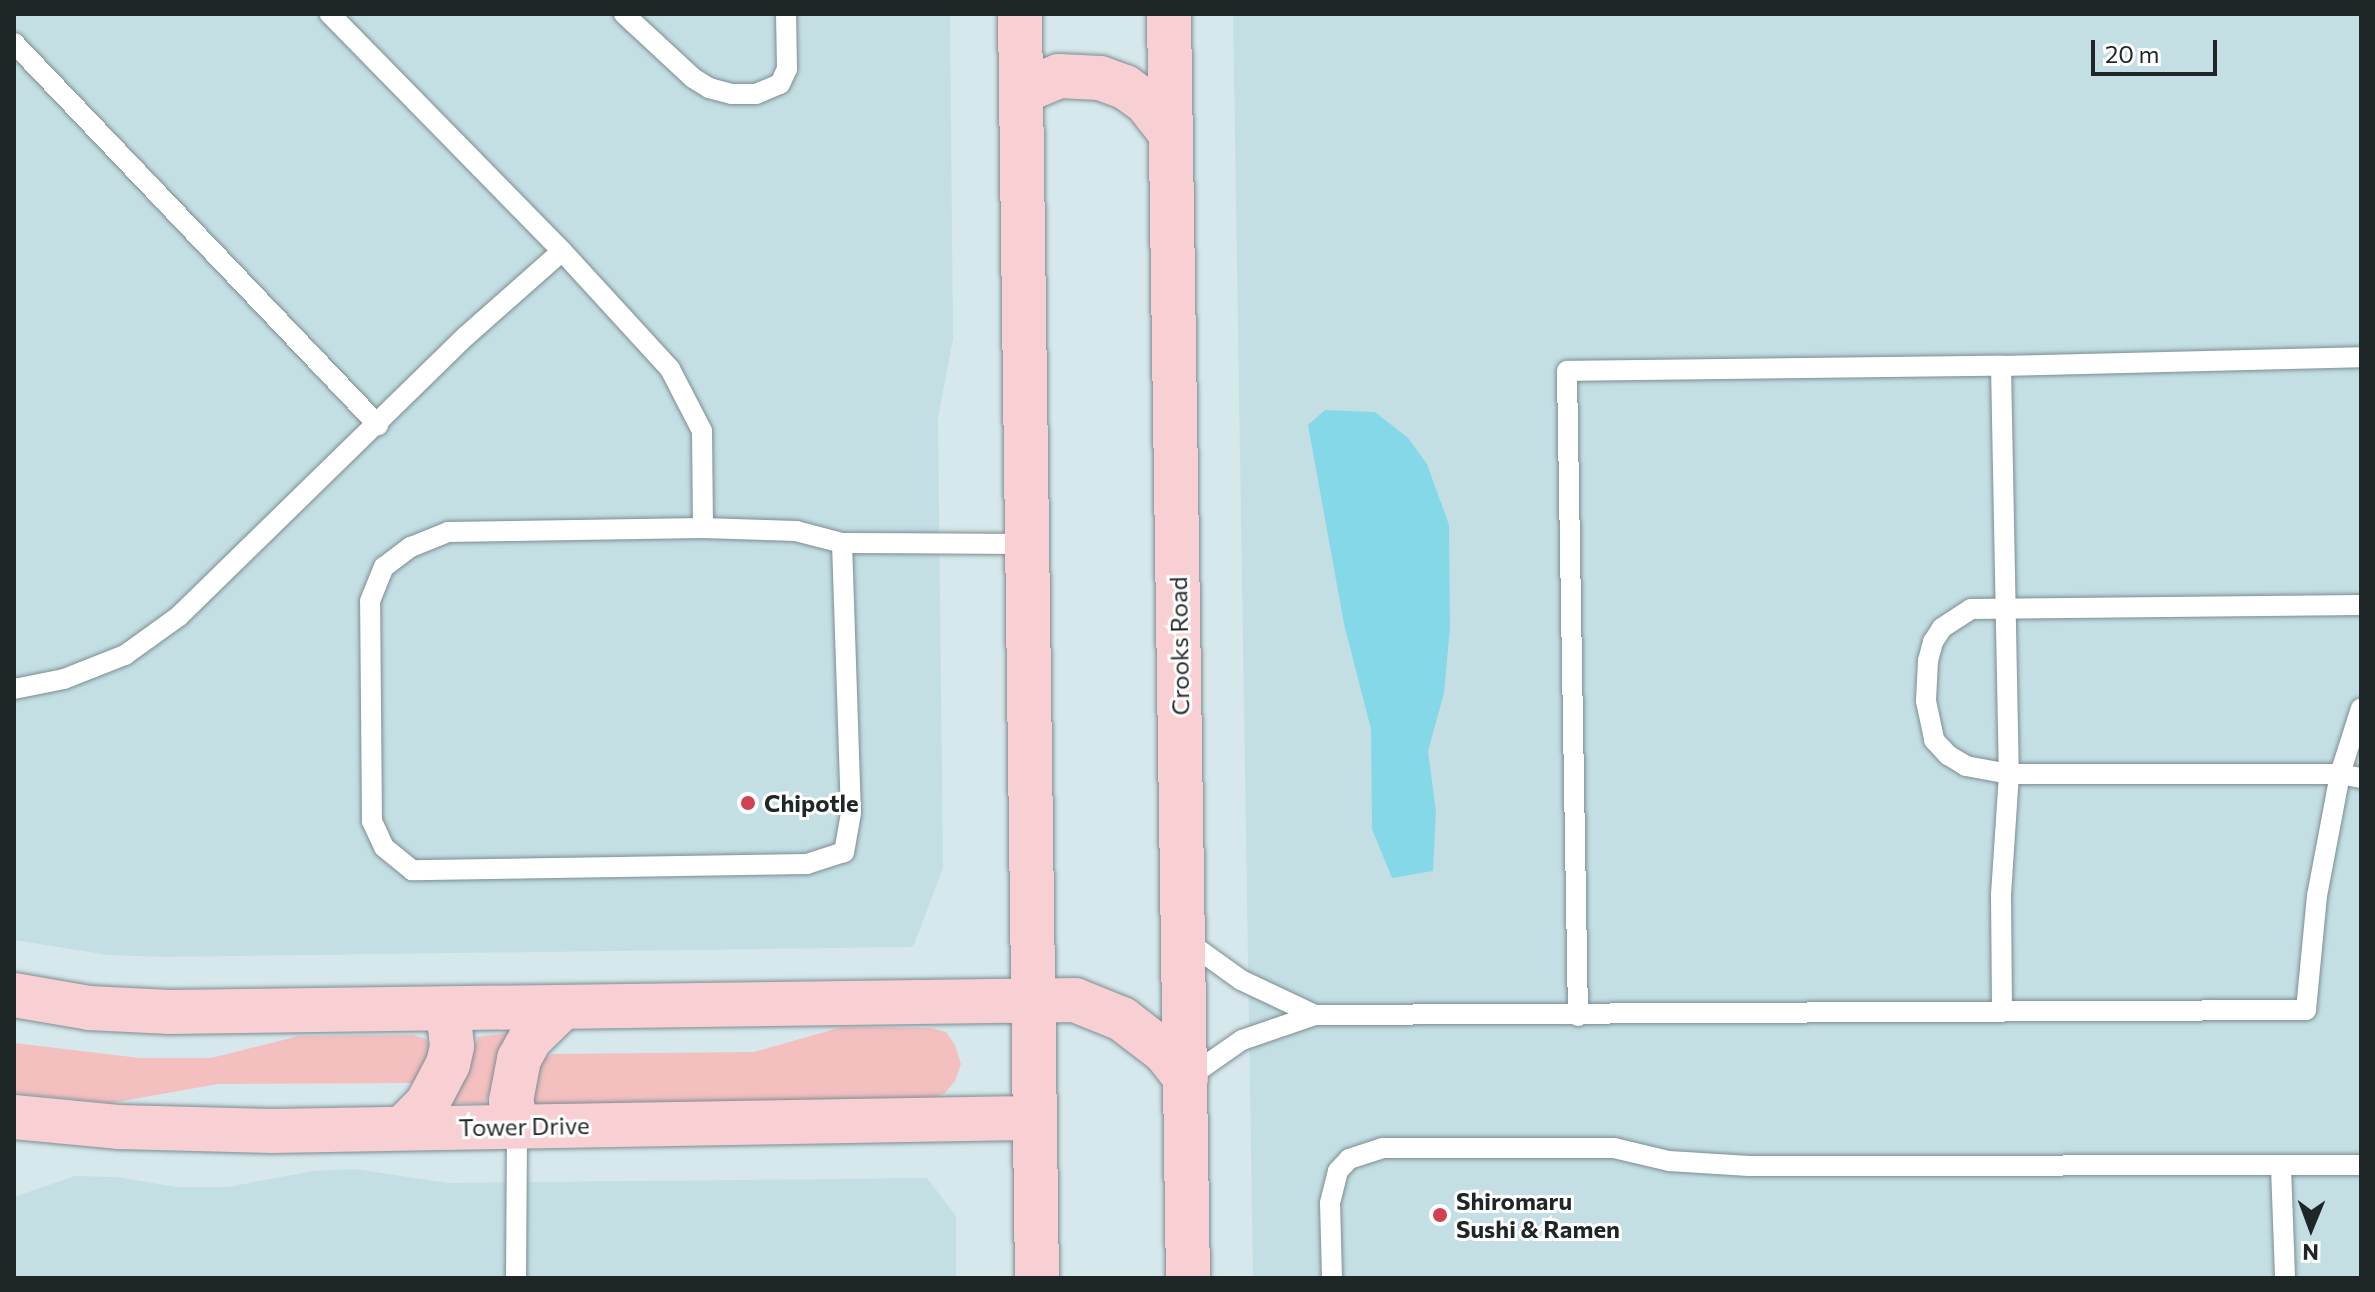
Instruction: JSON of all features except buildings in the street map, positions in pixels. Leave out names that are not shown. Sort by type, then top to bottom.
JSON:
[{"type":"main road","points":[[1020,14],[1037,1278]]},
{"type":"main road","name":"Crooks Road","points":[[1169,14],[1188,1278]]},
{"type":"main road","points":[[1021,92],[1059,76],[1100,78],[1125,87],[1146,102],[1170,133]]},
{"type":"main road","points":[[14,995],[89,1008],[170,1012],[1075,1000],[1122,1019],[1165,1052],[1186,1079]]},
{"type":"main road","points":[[517,1126],[511,1101],[519,1059],[530,1039],[562,1008]]},
{"type":"main road","points":[[404,1127],[427,1104],[448,1064],[452,1046],[450,1026],[442,1009]]},
{"type":"main road","name":"Tower Drive","points":[[14,1117],[60,1124],[174,1129],[1035,1118]]},
{"type":"lane","points":[[330,14],[562,251],[670,369],[702,431],[703,528]]},
{"type":"lane","points":[[624,14],[693,78],[709,88],[731,94],[756,94],[780,84],[787,69],[786,14]]},
{"type":"lane","points":[[14,43],[378,425]]},
{"type":"lane","points":[[14,689],[64,679],[125,655],[179,616],[466,336],[562,251]]},
{"type":"lane","points":[[1578,1016],[1567,371],[2001,366],[2361,357]]},
{"type":"lane","points":[[2001,366],[2009,774],[2001,895],[2002,1012]]},
{"type":"lane","points":[[842,543],[851,813],[844,852],[807,864],[412,870],[384,847],[372,821],[370,601],[384,567],[411,547],[448,532],[703,528],[796,531],[842,543],[1027,544]]},
{"type":"lane","points":[[2361,605],[1971,609],[1942,628],[1928,661],[1926,701],[1934,740],[1948,755],[1966,766],[2009,774],[2340,774],[2361,778]]},
{"type":"lane","points":[[1186,1079],[1242,1040],[1315,1015],[2306,1010],[2319,885],[2340,774],[2361,708]]},
{"type":"lane","points":[[1184,939],[1241,980],[1315,1015]]},
{"type":"lane","points":[[516,1278],[517,1126]]},
{"type":"lane","points":[[1332,1278],[1330,1203],[1338,1171],[1349,1159],[1383,1148],[1614,1148],[1669,1161],[1749,1166],[2361,1165]]},
{"type":"lane","points":[[2281,1167],[2285,1278]]},
{"type":"shaded area","points":[[14,14],[950,14],[953,339],[938,418],[943,868],[913,947],[162,957],[109,955],[14,940]]},
{"type":"shaded area","points":[[1233,14],[2361,14],[2361,1278],[1253,1278]]},
{"type":"shaded area","points":[[842,1027],[931,1028],[946,1032],[955,1045],[961,1064],[955,1081],[945,1093],[932,1098],[536,1105],[529,1098],[540,1060],[553,1054],[754,1052]]},
{"type":"shaded area","points":[[509,1033],[485,1104],[453,1103],[478,1037]]},
{"type":"shaded area","points":[[413,1035],[426,1039],[430,1049],[423,1074],[411,1083],[218,1084],[111,1103],[14,1093],[14,1043],[140,1058],[211,1058],[299,1036]]},
{"type":"shaded area","points":[[355,1169],[448,1183],[927,1178],[956,1216],[956,1278],[14,1278],[14,1197],[75,1176],[116,1177],[176,1187],[228,1187],[313,1171]]},
{"type":"water","points":[[1325,410],[1375,412],[1408,438],[1427,464],[1449,525],[1450,627],[1444,693],[1428,751],[1436,812],[1433,871],[1392,878],[1372,829],[1371,729],[1344,624],[1308,425]]},
{"type":"place","name":"Chipotle","points":[[748,803]]},
{"type":"place","name":"Shiromaru Sushi & Ramen","points":[[1440,1215]]}]
